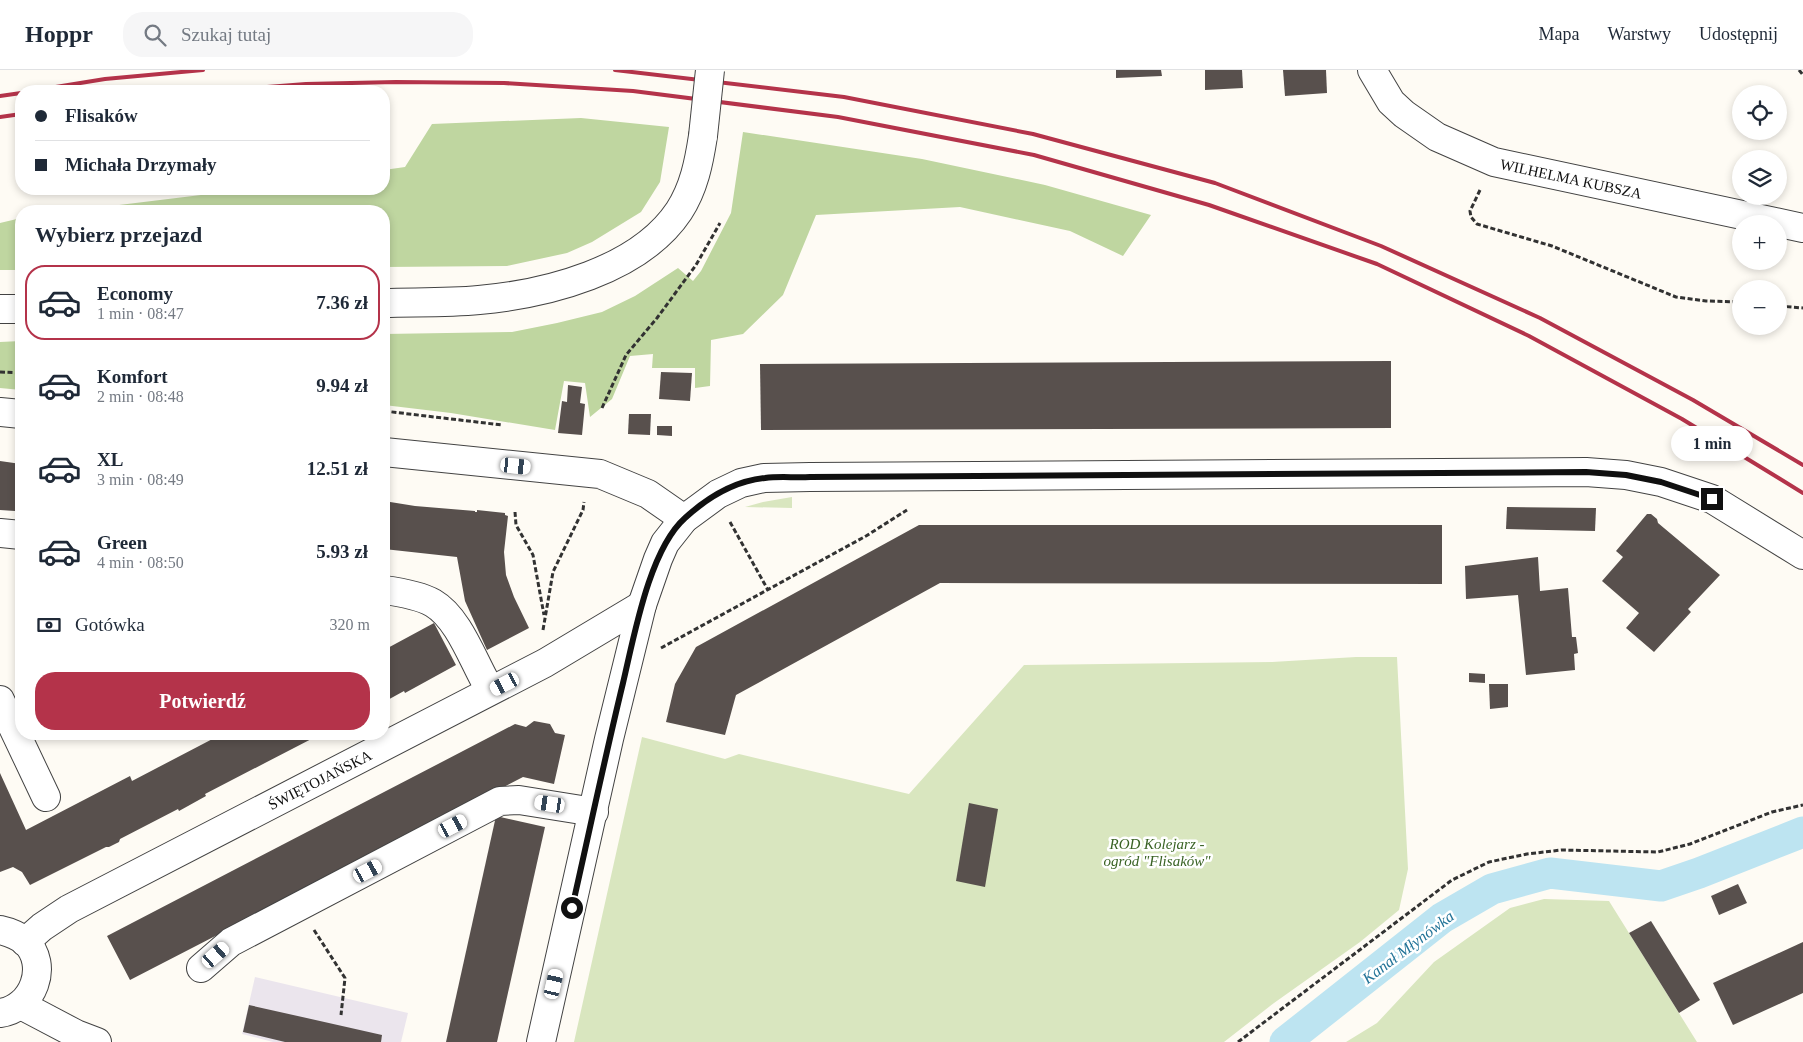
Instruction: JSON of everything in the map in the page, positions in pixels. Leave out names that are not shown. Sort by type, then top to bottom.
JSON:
[{"type":"street","points":[[390,303],[454,302],[504,297],[538,290],[595,273],[617,263],[653,239],[678,212],[688,196],[695,175],[703,136],[710,70]]},
{"type":"street","name":"WILHELMA KUBSZA","points":[[1372,70],[1391,102],[1404,114],[1437,137],[1494,162],[1803,228]]},
{"type":"street","points":[[0,309],[15,309]]},
{"type":"street","points":[[0,412],[15,413]]},
{"type":"street","points":[[390,453],[600,474],[648,494],[684,519]]},
{"type":"street","points":[[541,1042],[609,739],[642,605],[658,559],[665,543],[684,519],[718,494],[741,483],[764,478],[1586,472],[1626,475],[1661,482],[1712,499],[1803,555]]},
{"type":"street","points":[[0,532],[15,534]]},
{"type":"street","points":[[390,591],[406,594],[432,603],[451,618],[484,680]]},
{"type":"street","name":"ŚWIĘTOJAŃSKA","points":[[25,942],[42,927],[69,909],[539,666],[642,605]]},
{"type":"street","points":[[0,700],[15,732]]},
{"type":"street","points":[[19,740],[46,797]]},
{"type":"street","points":[[201,968],[231,942],[500,801],[520,800],[594,812]]},
{"type":"street","points":[[0,930],[12,933],[25,942],[35,957],[37,974],[32,992],[10,1009]]},
{"type":"street","points":[[10,1009],[97,1042]]},
{"type":"path","points":[[1798,70],[1803,75]]},
{"type":"path","points":[[1480,190],[1470,211],[1476,224],[1552,246],[1676,297],[1732,302]]},
{"type":"path","points":[[602,408],[626,356],[696,265],[720,223]]},
{"type":"path","points":[[1787,307],[1803,308]]},
{"type":"path","points":[[0,372],[15,373]]},
{"type":"path","points":[[390,411],[502,425]]},
{"type":"path","points":[[543,635],[544,618],[553,572],[583,510],[584,500]]},
{"type":"path","points":[[658,650],[866,536],[907,510]]},
{"type":"path","points":[[515,512],[516,525],[533,556],[544,618]]},
{"type":"path","points":[[729,521],[768,590]]},
{"type":"path","points":[[1238,1042],[1452,880],[1489,862],[1527,854],[1561,850],[1631,853],[1658,852],[1690,844],[1772,812],[1803,806]]},
{"type":"path","points":[[299,907],[345,978],[341,1015]]},
{"type":"shaded area","points":[[255,977],[408,1013],[401,1042],[273,1042],[242,1034]]},
{"type":"green space","points":[[581,118],[669,127],[660,182],[641,212],[592,242],[567,253],[507,266],[390,267],[390,205],[119,205],[201,195],[390,195],[390,169],[405,167],[432,124]]},
{"type":"green space","points":[[743,132],[922,159],[1045,185],[1151,215],[1123,256],[1070,231],[960,207],[816,215],[783,295],[743,334],[711,340],[710,386],[695,388],[695,368],[652,368],[653,354],[630,356],[612,399],[590,417],[585,383],[564,381],[555,430],[451,413],[390,406],[390,334],[512,332],[602,312],[635,296],[678,268],[693,281],[701,271],[731,213]]},
{"type":"green space","points":[[15,219],[15,270],[0,270],[0,223]]},
{"type":"green space","points":[[15,341],[15,389],[0,388],[0,342]]},
{"type":"green space","points":[[792,497],[792,508],[745,507],[763,502]]},
{"type":"green space","name":"ROD Kolejarz - ogród \"Flisaków\"","points":[[1356,657],[1397,657],[1408,869],[1399,910],[1360,942],[1274,1003],[1224,1042],[574,1042],[642,737],[725,759],[739,754],[909,794],[1024,665],[1272,662]]},
{"type":"green space","points":[[1544,899],[1609,901],[1697,1042],[1346,1042],[1377,1023],[1434,962],[1510,908]]},
{"type":"building","points":[[1116,70],[1161,70],[1162,76],[1116,78]]},
{"type":"building","points":[[1205,70],[1242,70],[1243,88],[1205,90]]},
{"type":"building","points":[[1283,70],[1326,70],[1327,93],[1285,96]]},
{"type":"building","points":[[1391,361],[1391,428],[761,430],[760,364]]},
{"type":"building","points":[[661,372],[692,373],[690,401],[659,399]]},
{"type":"building","points":[[568,385],[582,387],[580,403],[585,404],[582,435],[558,433],[562,401],[567,402]]},
{"type":"building","points":[[629,414],[651,414],[650,435],[628,434]]},
{"type":"building","points":[[657,426],[672,426],[672,436],[657,435]]},
{"type":"building","points":[[0,461],[15,463],[15,511],[0,510]]},
{"type":"building","points":[[390,502],[475,512],[477,510],[505,513],[508,516],[504,552],[506,575],[529,628],[487,650],[465,601],[457,557],[390,550]]},
{"type":"building","points":[[1507,507],[1596,508],[1595,531],[1506,529]]},
{"type":"building","points":[[1647,514],[1651,514],[1657,519],[1658,523],[1720,575],[1688,609],[1691,612],[1654,652],[1626,628],[1639,613],[1602,581],[1623,557],[1616,551]]},
{"type":"building","points":[[919,525],[1442,525],[1442,584],[940,583],[736,695],[725,735],[666,722],[675,684],[696,647]]},
{"type":"building","points":[[1538,557],[1540,591],[1568,588],[1572,637],[1576,637],[1578,653],[1574,654],[1575,670],[1526,675],[1518,595],[1466,599],[1465,566]]},
{"type":"building","points":[[434,623],[456,665],[405,693],[404,691],[390,699],[390,647]]},
{"type":"building","points":[[1469,673],[1485,674],[1485,683],[1469,682]]},
{"type":"building","points":[[1489,684],[1508,684],[1508,707],[1490,709]]},
{"type":"building","points":[[534,721],[550,724],[555,733],[565,735],[554,784],[523,777],[130,980],[107,936],[515,724],[526,727]]},
{"type":"building","points":[[211,740],[309,740],[205,794],[206,796],[179,811],[178,809],[120,839],[119,842],[30,885],[22,872],[13,867],[0,872],[0,773],[26,830],[130,776],[132,781]]},
{"type":"building","points":[[969,803],[998,809],[985,887],[956,881]]},
{"type":"building","points":[[496,816],[545,827],[497,1042],[446,1042]]},
{"type":"building","points":[[1738,884],[1747,903],[1719,915],[1711,896]]},
{"type":"building","points":[[1651,921],[1700,1000],[1679,1013],[1629,933]]},
{"type":"building","points":[[1803,942],[1803,993],[1733,1025],[1713,983]]},
{"type":"building","points":[[249,1005],[382,1035],[381,1042],[285,1042],[243,1032]]},
{"type":"waterway","name":"Kanał Młynówka","points":[[1285,1042],[1442,918],[1492,889],[1550,873],[1661,886],[1803,832]]},
{"type":"railway","points":[[68,85],[105,79],[203,70]]},
{"type":"railway","points":[[615,70],[844,97],[1033,134],[1215,183],[1381,246],[1540,318],[1693,400],[1803,465]]},
{"type":"railway","points":[[293,85],[396,82],[504,83],[633,91],[838,117],[1034,155],[1209,205],[1377,264],[1529,336],[1682,419],[1803,493]]},
{"type":"railway","points":[[0,96],[15,94]]},
{"type":"railway","points":[[0,117],[15,115]]},
{"type":"route","points":[[572,908],[609,739],[651,576],[665,543],[684,519],[718,494],[741,483],[764,478],[810,477],[1586,472],[1626,475],[1661,482],[1712,499]]}]
